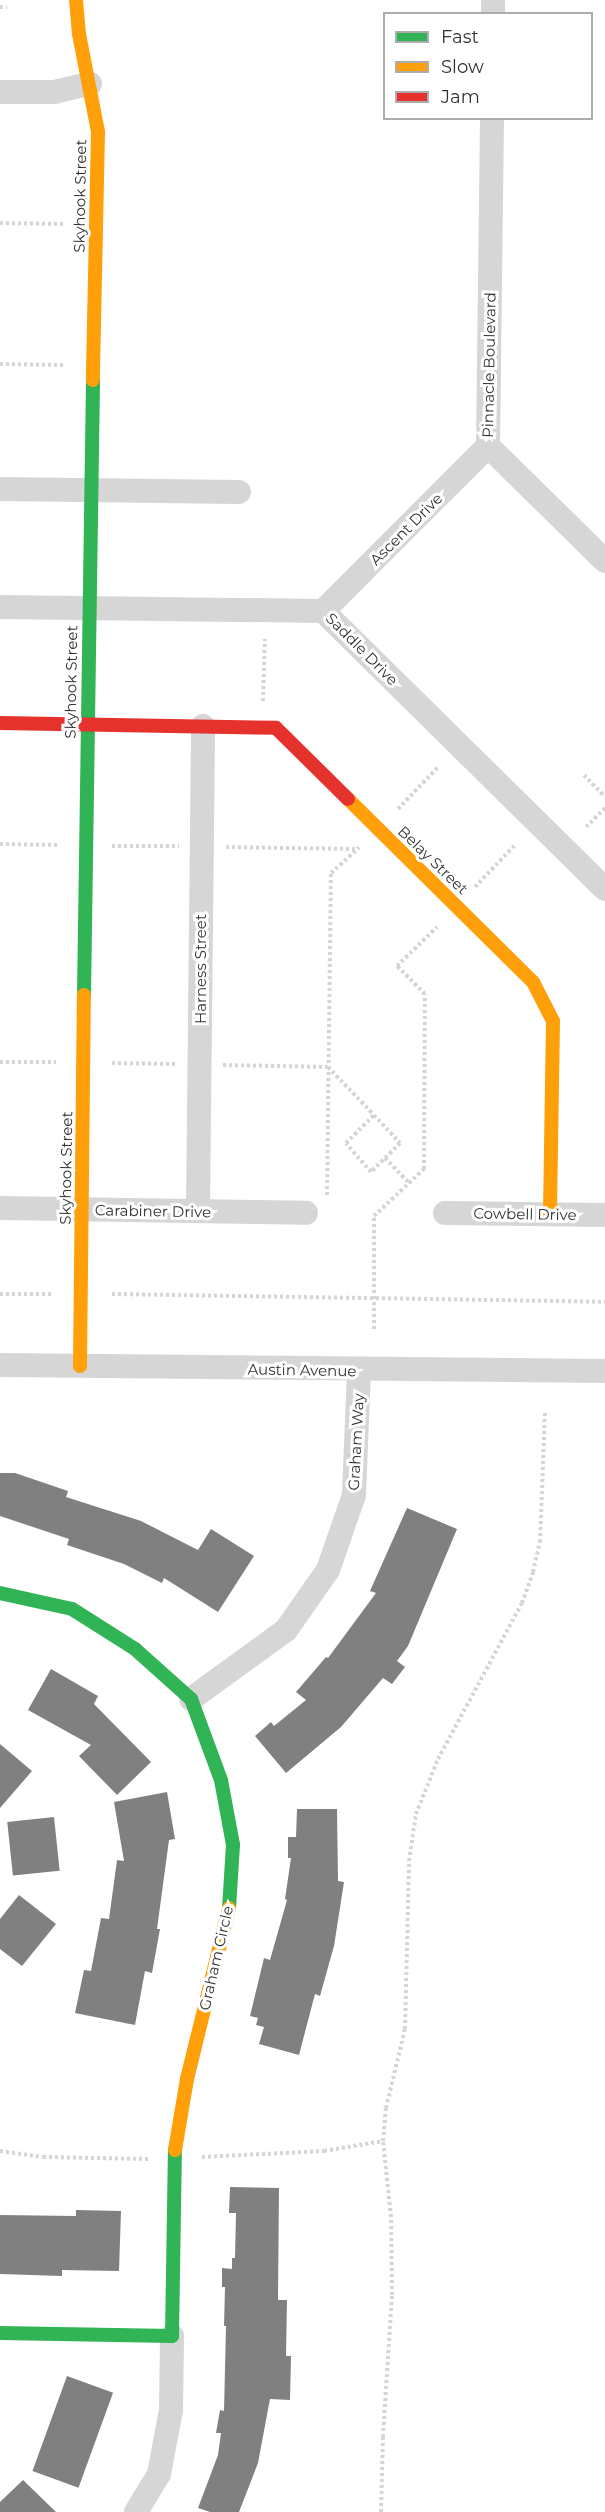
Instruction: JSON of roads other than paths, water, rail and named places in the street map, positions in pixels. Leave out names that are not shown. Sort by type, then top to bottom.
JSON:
[{"type":"street","name":"Skyhook Street","points":[[76,0],[79,34],[98,132],[87,724],[80,1366]]},
{"type":"street","points":[[0,92],[54,93],[90,84]]},
{"type":"street","name":"Pinnacle Boulevard","points":[[492,120],[488,447],[605,561]]},
{"type":"street","name":"Ascent Drive","points":[[323,611],[488,447]]},
{"type":"street","points":[[0,489],[239,492]]},
{"type":"street","name":"Saddle Drive","points":[[0,607],[323,611],[605,889]]},
{"type":"street","name":"Belay Street","points":[[0,723],[276,728],[533,982],[553,1021],[550,1214]]},
{"type":"street","name":"Harness Street","points":[[198,1211],[203,726]]},
{"type":"street","name":"Carabiner Drive","points":[[0,1208],[306,1213]]},
{"type":"street","name":"Cowbell Drive","points":[[445,1213],[605,1215]]},
{"type":"street","name":"Austin Avenue","points":[[0,1365],[359,1371],[605,1371]]},
{"type":"street","name":"Graham Way","points":[[190,1699],[286,1630],[328,1570],[354,1495],[359,1371]]},
{"type":"street","name":"Graham Circle","points":[[0,1593],[72,1610],[135,1649],[190,1699],[221,1780],[232,1845],[230,1905],[187,2079],[174,2159],[171,2410],[159,2474],[136,2512]]},
{"type":"street","points":[[0,2333],[172,2336]]}]
